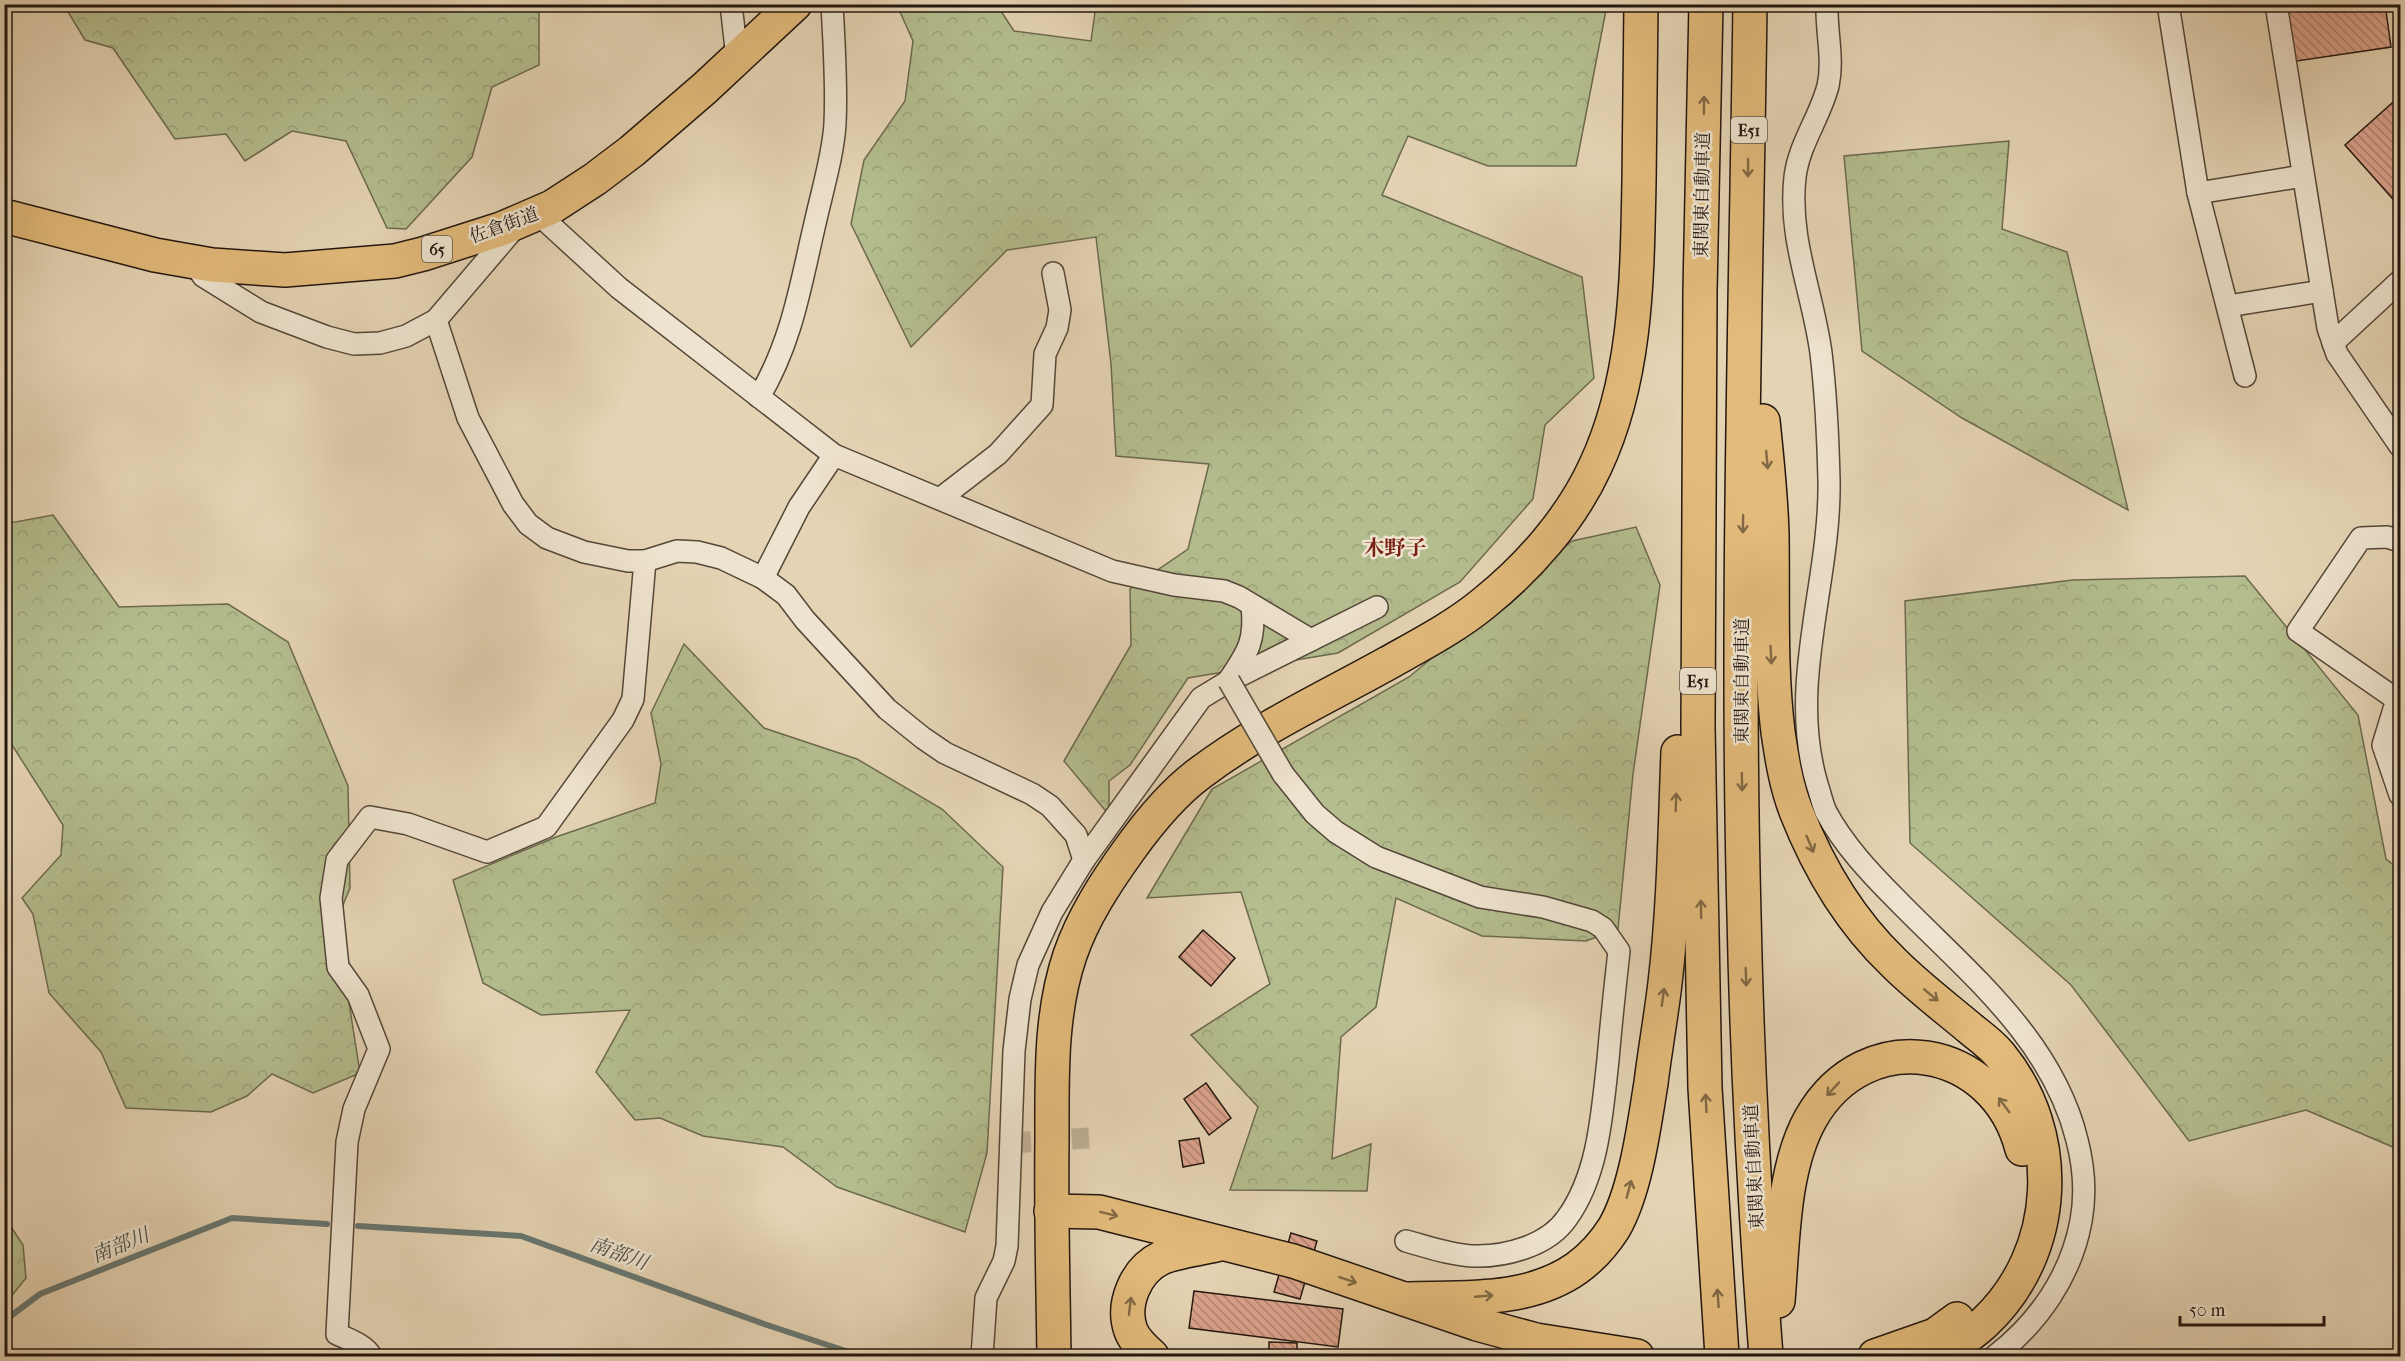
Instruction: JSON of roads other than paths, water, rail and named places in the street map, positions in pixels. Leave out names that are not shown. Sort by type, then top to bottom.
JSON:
[{"type":"main road","name":"佐倉街道","points":[[4,216],[155,255],[194,262],[285,270],[395,261],[456,243],[552,207],[633,151],[795,4]]},
{"type":"main road","points":[[1054,1356],[1051,1211],[1052,1049],[1059,997],[1071,954],[1091,910],[1135,842],[1168,803],[1197,775],[1239,746],[1428,640],[1482,605],[1520,571],[1562,522],[1595,469],[1616,412],[1630,345],[1637,276],[1641,4]]},
{"type":"main road","name":"東関東自動車道","points":[[1706,4],[1700,291],[1698,727],[1705,1088],[1722,1356]]},
{"type":"main road","name":"東関東自動車道","points":[[1750,4],[1741,725],[1749,1083],[1766,1356]]},
{"type":"main road","points":[[1747,255],[1755,317],[1770,510],[1771,647],[1774,704],[1784,774],[1795,808],[1816,859],[1847,908],[1870,937],[1894,963],[1999,1053],[2018,1080],[2037,1120],[2044,1160],[2046,1184],[2041,1223],[2035,1248],[2021,1275],[1986,1322],[1959,1343],[1936,1356]]},
{"type":"main road","points":[[1405,1299],[1510,1294],[1549,1284],[1577,1268],[1597,1249],[1614,1227],[1625,1201],[1645,1120],[1667,963],[1700,291]]},
{"type":"main road","points":[[1777,1356],[1776,1318],[1788,1198],[1800,1141],[1811,1119],[1839,1082],[1852,1073],[1880,1061],[1926,1058],[1943,1062],[1977,1078],[2009,1112],[2022,1148],[2025,1170],[2023,1218],[2019,1237],[2010,1255],[1985,1293],[1971,1308],[1935,1335],[1875,1356]]},
{"type":"main road","points":[[1051,1211],[1099,1212],[1293,1261],[1477,1324],[1536,1340],[1637,1356]]},
{"type":"main road","points":[[1152,1356],[1137,1340],[1129,1319],[1129,1306],[1136,1282],[1143,1272],[1162,1258],[1224,1243]]},
{"type":"street","points":[[731,4],[737,58]]},
{"type":"street","points":[[759,397],[775,370],[787,341],[825,180],[834,126],[836,66],[832,4]]},
{"type":"street","points":[[1827,4],[1832,66],[1827,90],[1807,134],[1795,174],[1794,224],[1821,352],[1829,482],[1827,537],[1805,692],[1806,741],[1825,810],[1842,836],[1871,874],[2017,1022],[2040,1054],[2059,1089],[2073,1122],[2081,1157],[2085,1201],[2077,1240],[2060,1280],[2036,1319],[1995,1356]]},
{"type":"street","points":[[2168,4],[2198,194],[2245,376]]},
{"type":"street","points":[[2276,4],[2328,328],[2337,354],[2400,446]]},
{"type":"street","points":[[2198,194],[2303,176]]},
{"type":"street","points":[[194,262],[203,276],[261,312],[327,337],[354,344],[380,343],[406,336],[436,320],[529,217],[834,454],[1112,571],[1174,585],[1224,591],[1239,597],[1311,640]]},
{"type":"street","points":[[941,498],[998,454],[1042,405],[1045,354],[1057,328],[1059,310],[1053,273]]},
{"type":"street","points":[[2333,343],[2400,281]]},
{"type":"street","points":[[2228,306],[2322,291]]},
{"type":"street","points":[[436,320],[468,418],[513,504],[528,524],[547,538],[584,552],[628,561],[645,561],[677,551],[697,552],[721,558],[763,578],[786,595],[805,620],[887,709],[923,738],[945,753],[1032,794],[1050,806],[1076,835],[1084,860]]},
{"type":"street","points":[[763,578],[799,507],[834,454]]},
{"type":"street","points":[[2400,541],[2387,537],[2361,538],[2298,631],[2400,701],[2394,709],[2383,745],[2400,795]]},
{"type":"street","points":[[371,1356],[369,1352],[352,1341],[337,1334],[347,1142],[354,1109],[379,1049],[358,995],[338,967],[331,898],[337,860],[370,817],[408,824],[487,852],[546,827],[623,720],[633,699],[645,561]]},
{"type":"street","points":[[1229,681],[1252,643],[1254,627],[1252,606]]},
{"type":"street","points":[[982,1356],[986,1298],[1004,1261],[1007,1246],[1014,1051],[1020,999],[1028,964],[1052,912],[1084,860],[1202,698],[1229,681],[1377,607]]},
{"type":"street","points":[[1229,681],[1283,774],[1315,814],[1336,832],[1376,857],[1480,897],[1543,907],[1593,921],[1603,928],[1619,951],[1602,1113],[1591,1169],[1580,1198],[1566,1220],[1551,1234],[1530,1246],[1499,1254],[1473,1256],[1449,1253],[1406,1241]]},
{"type":"waterway","name":"南部川","points":[[4,1321],[40,1294],[232,1218],[327,1224]]},
{"type":"waterway","name":"南部川","points":[[358,1226],[521,1236],[764,1324],[861,1356]]},
{"type":"tunnel","points":[[1010,1143],[1089,1138]]},
{"type":"district","name":"木野子","points":[[1395,548]]}]
